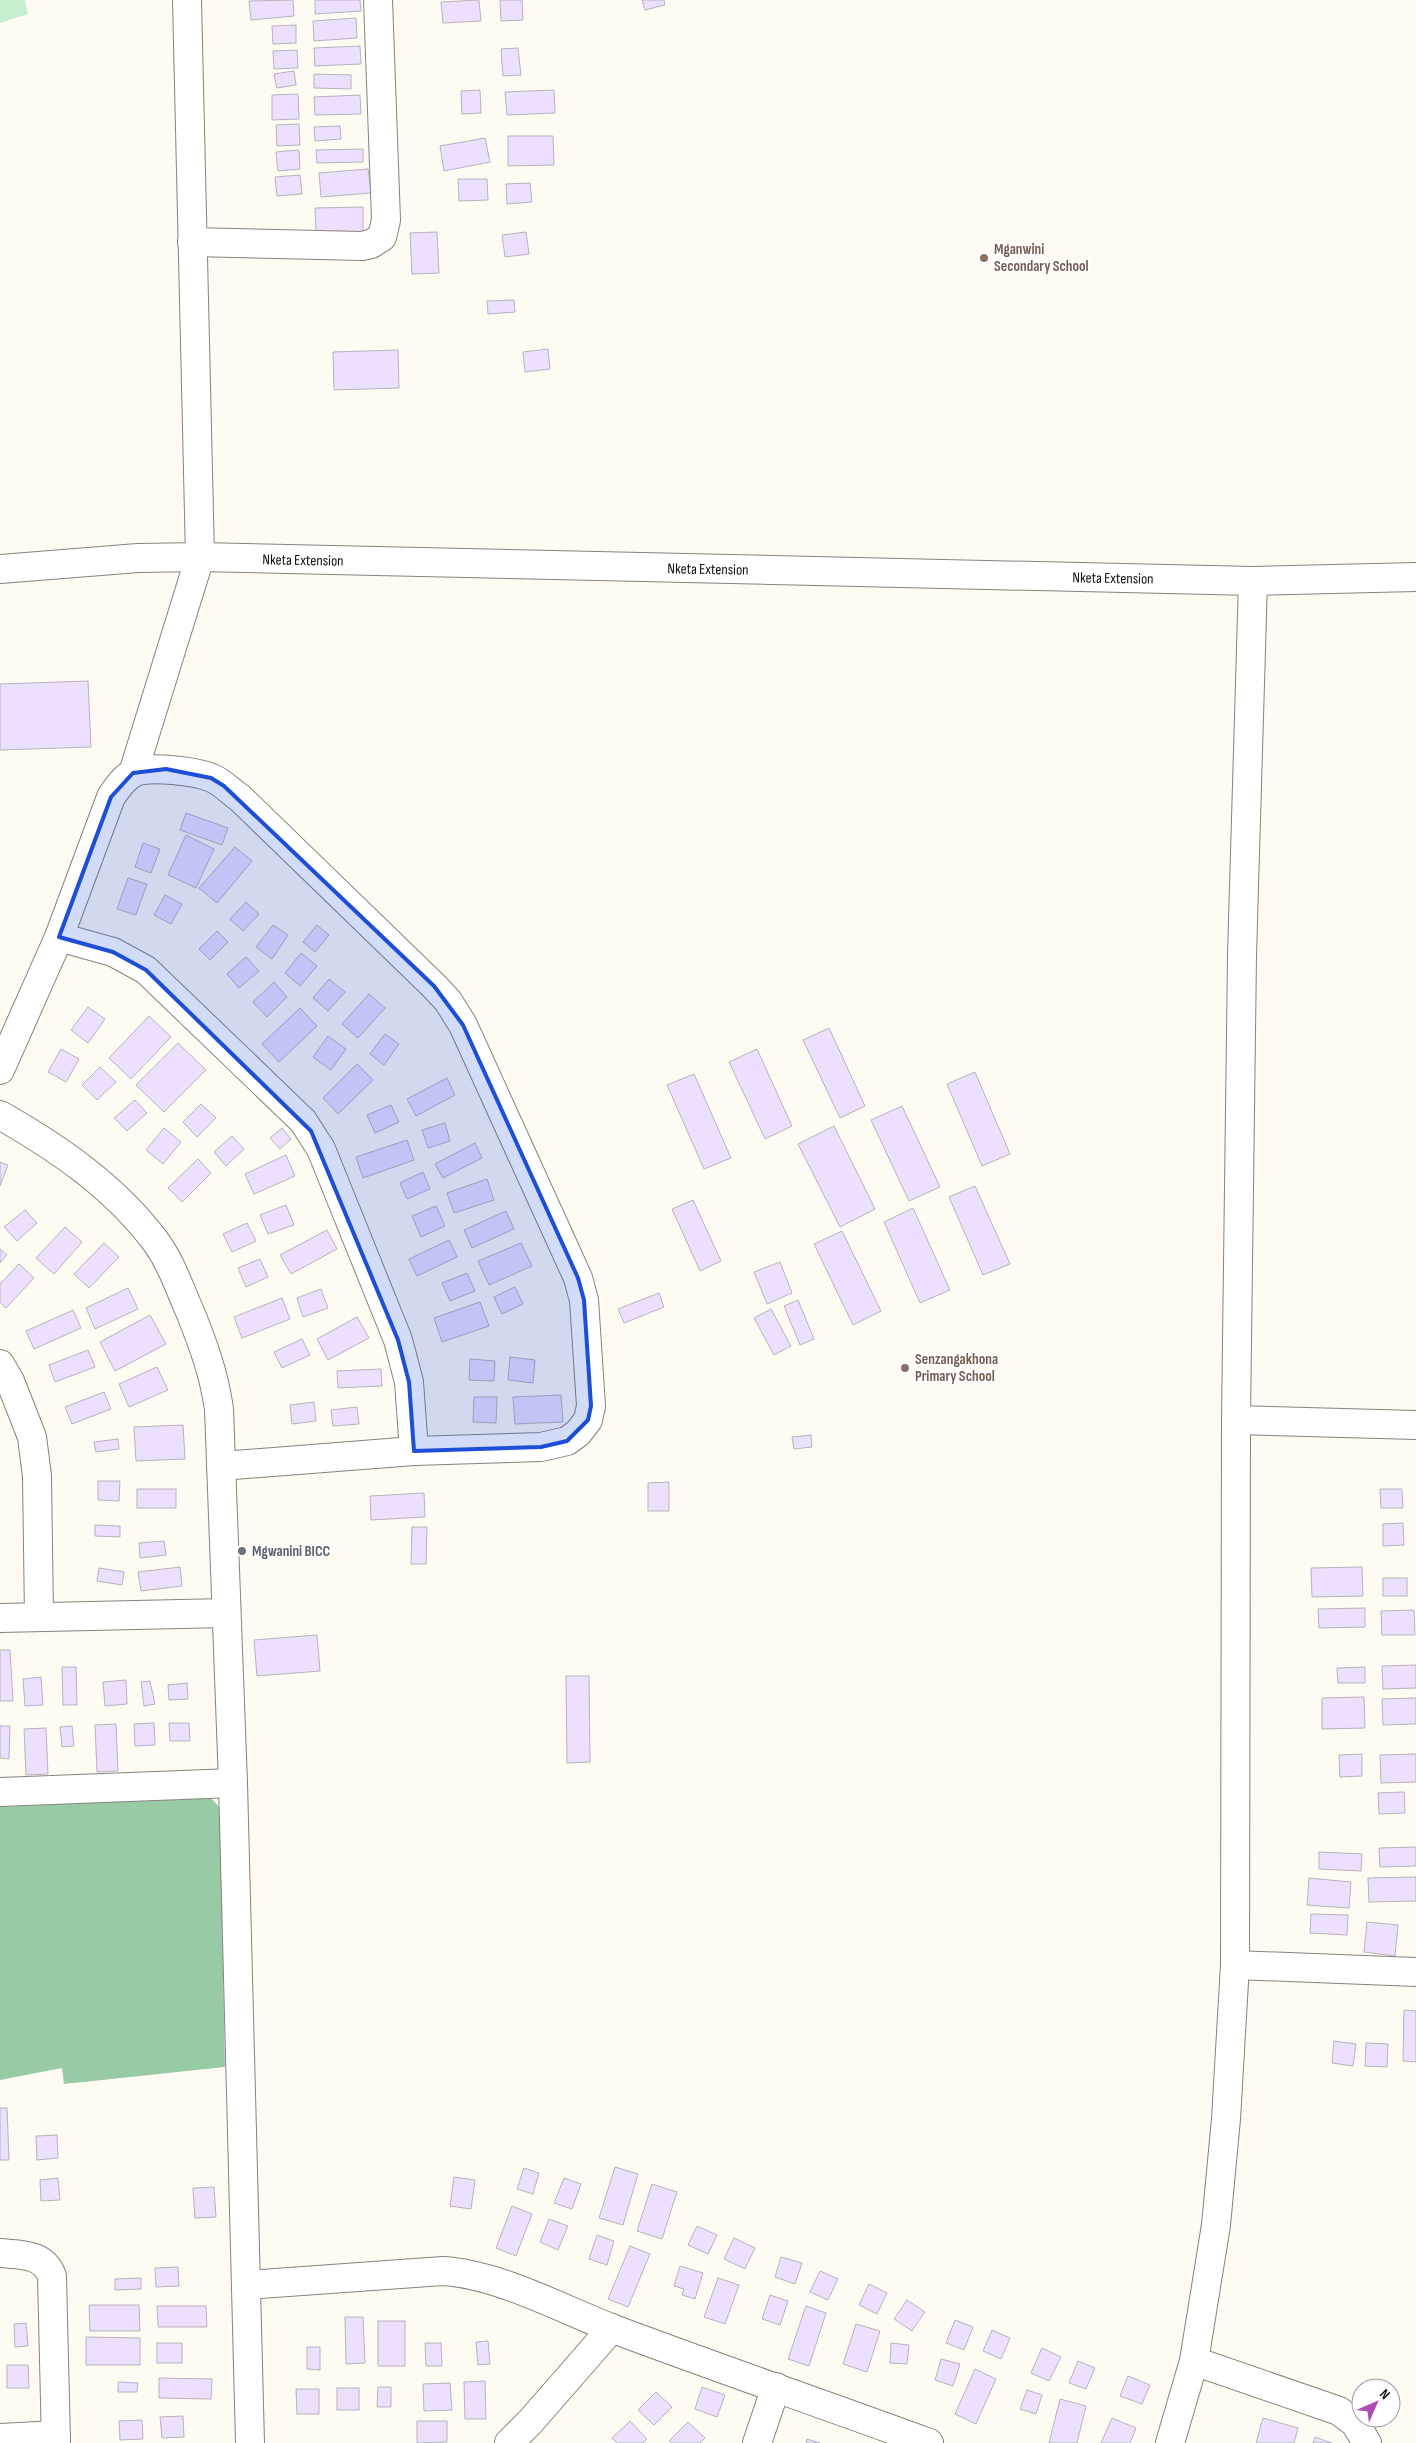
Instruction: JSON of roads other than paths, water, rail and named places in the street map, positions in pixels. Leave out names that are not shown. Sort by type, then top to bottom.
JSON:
[{"type":"street","points":[[133,773],[200,557],[187,0]]},
{"type":"street","points":[[192,242],[362,246],[372,244],[382,237],[386,220],[378,0]]},
{"type":"street","name":"Nketa Extension","points":[[0,569],[138,558],[200,557],[1253,581],[1416,577]]},
{"type":"street","points":[[1170,2443],[1194,2361],[1216,2225],[1226,2120],[1235,1965],[1236,1420],[1242,955],[1253,581]]},
{"type":"street","points":[[0,1070],[58,938],[110,797],[119,785],[133,773],[149,769],[166,769],[211,778],[240,798],[448,1002],[463,1025],[578,1278],[584,1300],[591,1406],[588,1420],[578,1433],[567,1441],[541,1447],[414,1451],[221,1466]]},
{"type":"street","points":[[58,938],[113,952],[146,970],[303,1121],[311,1131],[321,1150],[398,1340],[409,1382],[414,1451]]},
{"type":"street","points":[[0,1115],[66,1155],[116,1197],[156,1242],[171,1267],[208,1356],[219,1409],[233,1783],[250,2443]]},
{"type":"street","points":[[0,1364],[10,1381],[32,1437],[37,1476],[39,1617]]},
{"type":"street","points":[[1236,1420],[1416,1425]]},
{"type":"street","points":[[0,1618],[226,1613]]},
{"type":"street","points":[[0,1792],[233,1783]]},
{"type":"street","points":[[1235,1965],[1416,1972]]},
{"type":"street","points":[[0,2253],[33,2256],[42,2261],[52,2276],[56,2439],[0,2438]]},
{"type":"street","points":[[246,2285],[443,2270],[460,2272],[496,2282],[612,2328],[929,2443]]},
{"type":"street","points":[[509,2443],[531,2422],[612,2328]]},
{"type":"street","points":[[1194,2361],[1339,2411],[1355,2423],[1367,2443]]},
{"type":"street","points":[[757,2443],[776,2387]]},
{"type":"place","name":"Mganwini Secondary School","points":[[984,258]]},
{"type":"place","name":"Senzangakhona Primary School","points":[[905,1368]]},
{"type":"place","name":"Mgwanini BICC","points":[[242,1551]]}]
